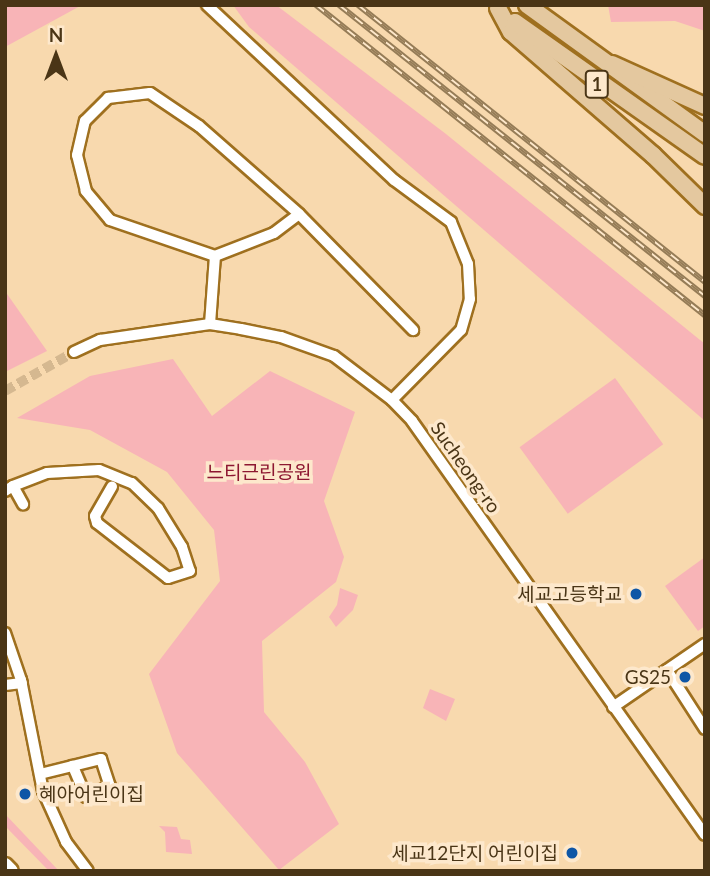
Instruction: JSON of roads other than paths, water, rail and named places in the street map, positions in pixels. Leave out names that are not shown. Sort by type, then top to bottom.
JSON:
[{"type":"main road","name":"1","points":[[527,5],[599,61],[705,134]]},
{"type":"main road","name":"1","points":[[496,7],[626,105],[705,156]]},
{"type":"main road","points":[[496,7],[511,32],[653,155],[705,206]]},
{"type":"main road","points":[[599,61],[624,66],[705,106]]},
{"type":"street","points":[[207,5],[394,180],[450,222],[468,264],[470,299],[461,330],[392,400]]},
{"type":"street","points":[[299,214],[275,233],[215,256],[110,220],[86,191],[77,155],[85,121],[108,98],[150,93],[199,126],[299,214],[413,330]]},
{"type":"street","points":[[210,324],[215,256]]},
{"type":"street","name":"Sucheong-ro","points":[[74,352],[100,340],[210,324],[281,337],[334,356],[392,400],[412,421],[705,835]]},
{"type":"street","points":[[23,504],[9,488],[47,473],[99,470],[132,482],[158,508],[182,547],[190,571],[168,578],[97,523],[95,516],[112,487]]},
{"type":"street","points":[[5,633],[22,683],[40,774],[57,825],[88,871]]},
{"type":"street","points":[[613,707],[705,644]]},
{"type":"street","points":[[667,670],[705,729]]},
{"type":"street","points":[[5,685],[22,683]]},
{"type":"street","points":[[40,774],[73,766]]},
{"type":"street","points":[[694,819],[705,812]]},
{"type":"street","points":[[5,865],[11,871]]},
{"type":"tunnel","points":[[5,391],[74,352]]},
{"type":"railway","points":[[316,5],[705,316]]},
{"type":"railway","points":[[339,5],[705,296]]},
{"type":"railway","points":[[358,5],[705,282]]},
{"type":"place","name":"세교고등학교","points":[[636,594]]},
{"type":"place","name":"GS25","points":[[685,677]]},
{"type":"place","name":"혜아어린이집","points":[[25,794]]},
{"type":"place","name":"세교12단지 어린이집","points":[[572,853]]},
{"type":"park label","name":"느티근린공원","points":[[259,472]]}]
